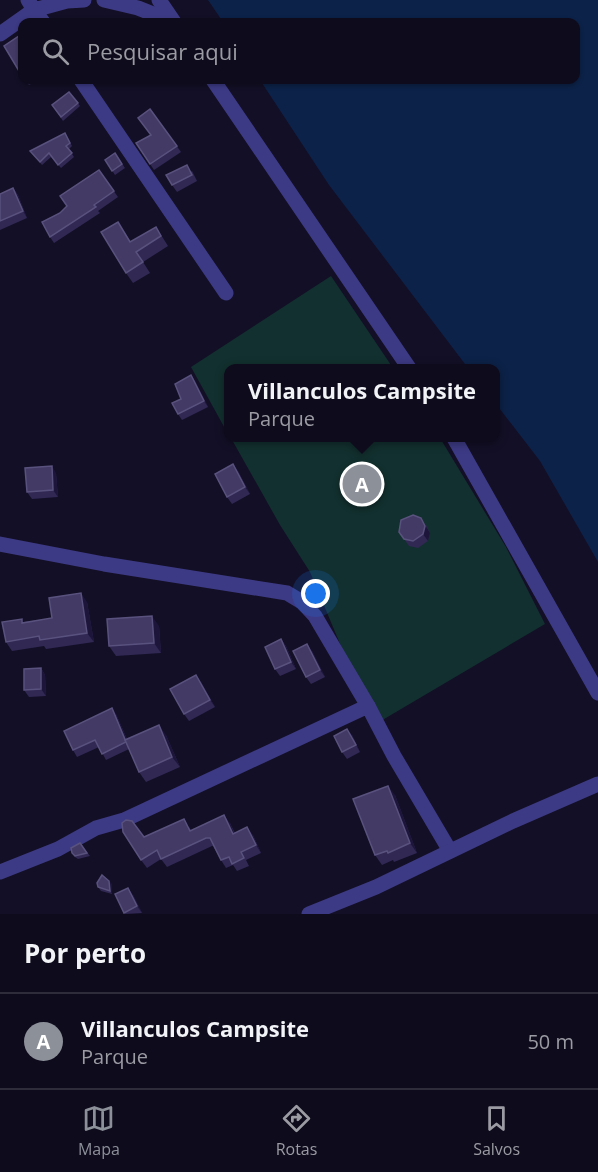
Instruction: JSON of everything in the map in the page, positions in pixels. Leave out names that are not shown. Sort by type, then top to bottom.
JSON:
[{"type":"street","points":[[35,11],[67,1],[84,0]]},
{"type":"street","points":[[104,0],[138,8],[163,18]]},
{"type":"street","points":[[159,0],[170,18]]},
{"type":"street","points":[[0,34],[18,22]]},
{"type":"street","points":[[84,84],[226,293]]},
{"type":"street","points":[[216,84],[406,364]]},
{"type":"street","points":[[456,442],[598,693]]},
{"type":"street","points":[[0,544],[104,564],[287,592],[302,602],[315,616],[450,851]]},
{"type":"street","points":[[0,872],[58,849],[96,828],[124,820],[368,706]]},
{"type":"street","points":[[309,914],[376,887],[513,821],[598,784]]},
{"type":"green space","points":[[331,276],[390,364],[224,364],[224,427],[191,367]]},
{"type":"green space","points":[[233,442],[442,442],[506,547],[545,624],[374,725],[310,572],[280,525]]},
{"type":"water","points":[[208,0],[598,0],[598,562],[540,461],[500,409],[500,364],[465,364],[329,185],[263,84],[580,84],[580,18],[220,18]]},
{"type":"building","points":[[18,37],[18,69],[4,46]]},
{"type":"building","points":[[69,92],[78,103],[61,117],[52,105]]},
{"type":"building","points":[[150,109],[177,146],[150,164],[136,143],[151,135],[138,118]]},
{"type":"building","points":[[65,133],[70,143],[66,146],[72,153],[58,165],[49,153],[40,162],[30,151]]},
{"type":"building","points":[[115,153],[122,164],[112,171],[105,160]]},
{"type":"building","points":[[187,165],[192,175],[172,185],[166,175]]},
{"type":"building","points":[[99,170],[114,191],[94,205],[96,207],[50,237],[42,222],[60,213],[67,206],[60,196]]},
{"type":"building","points":[[13,188],[23,211],[0,221],[0,194]]},
{"type":"building","points":[[118,222],[130,242],[156,227],[161,236],[136,252],[143,262],[126,273],[101,232]]},
{"type":"building","points":[[191,375],[204,401],[178,414],[172,403],[181,399],[175,384]]},
{"type":"building","points":[[233,464],[245,487],[227,497],[215,474]]},
{"type":"building","points":[[52,466],[53,490],[27,492],[25,468]]},
{"type":"building","points":[[413,515],[421,518],[425,526],[423,534],[413,541],[404,539],[399,532],[401,520]]},
{"type":"building","points":[[81,593],[87,633],[40,640],[39,636],[6,642],[2,622],[22,619],[22,623],[52,618],[49,598]]},
{"type":"building","points":[[152,616],[154,643],[109,646],[107,619]]},
{"type":"building","points":[[281,639],[291,662],[275,669],[265,647]]},
{"type":"building","points":[[307,644],[320,670],[306,677],[293,651]]},
{"type":"building","points":[[41,668],[41,689],[24,690],[24,669]]},
{"type":"building","points":[[196,675],[210,700],[184,714],[170,689]]},
{"type":"building","points":[[112,708],[126,742],[102,754],[95,740],[73,750],[64,731]]},
{"type":"building","points":[[159,725],[172,757],[139,772],[125,740]]},
{"type":"building","points":[[347,729],[356,745],[342,752],[334,736]]},
{"type":"building","points":[[388,786],[410,843],[388,853],[387,851],[375,855],[353,799]]},
{"type":"building","points":[[224,815],[233,834],[247,827],[256,845],[241,852],[244,858],[232,864],[229,857],[221,860],[210,838],[161,859],[157,850],[141,860],[123,832],[122,823],[126,820],[132,821],[144,837],[184,819],[190,831]]},
{"type":"building","points":[[80,843],[87,853],[75,856],[71,848]]},
{"type":"building","points":[[102,875],[109,881],[110,891],[98,887],[97,883]]},
{"type":"building","points":[[128,888],[137,906],[124,913],[115,894]]},
{"type":"place","name":"Villanculos Campsite","points":[[362,484]]}]
